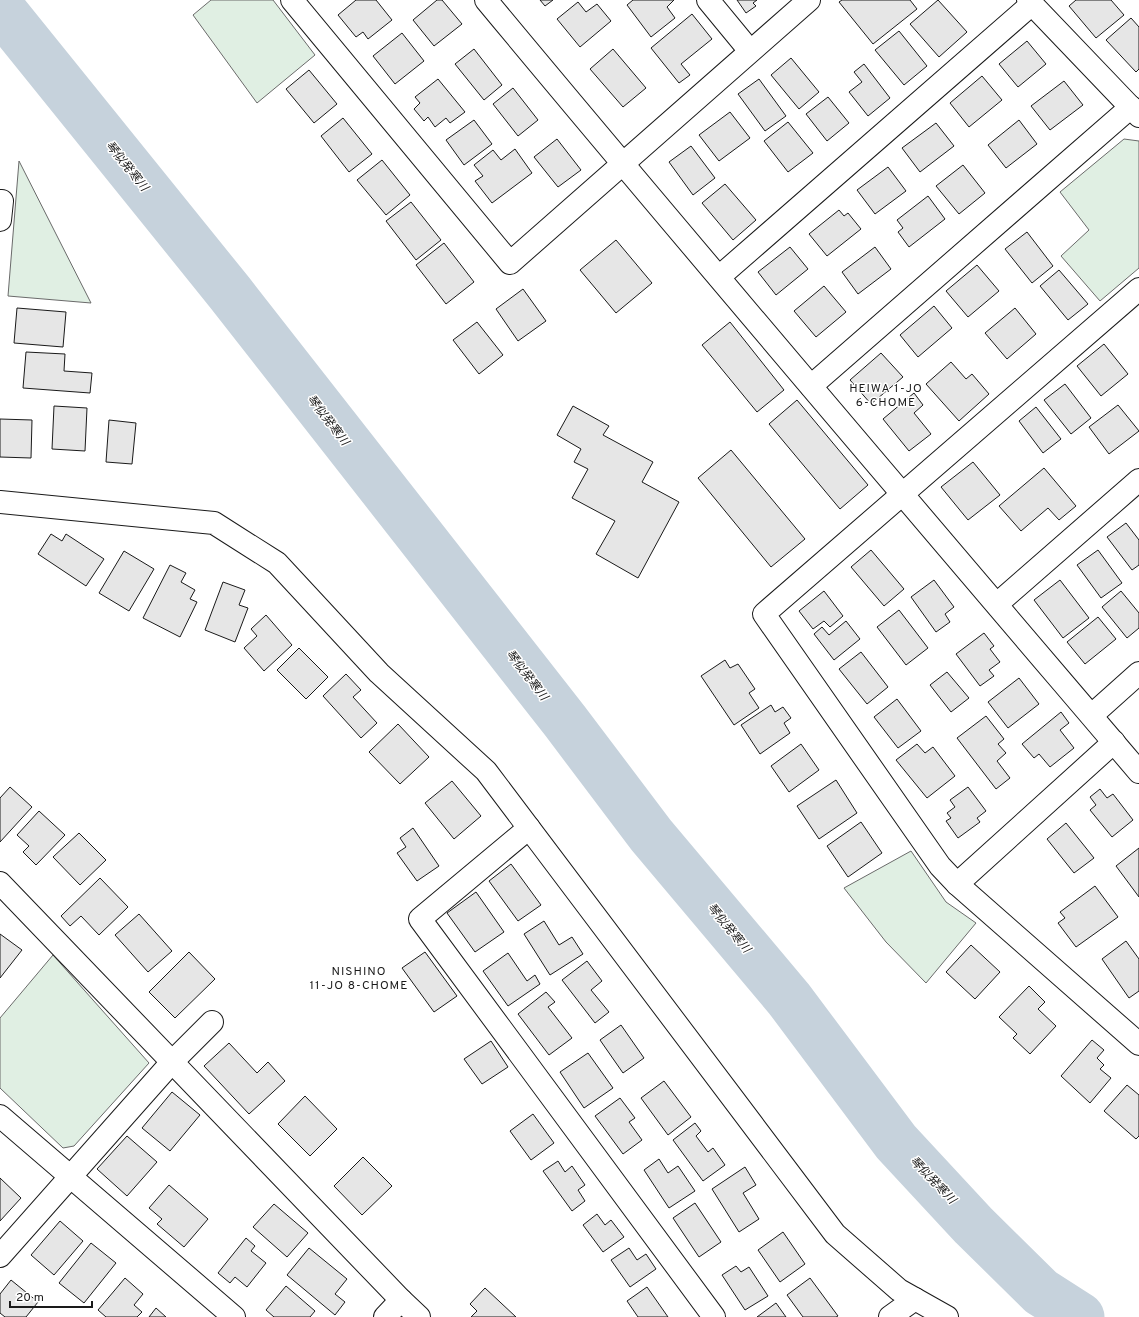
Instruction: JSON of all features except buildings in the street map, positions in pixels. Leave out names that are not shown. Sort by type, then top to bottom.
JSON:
[{"type":"street","points":[[292,0],[510,263],[809,0]]},
{"type":"street","points":[[486,0],[622,164],[901,494],[997,604],[1139,772]]},
{"type":"street","points":[[708,0],[750,51]]},
{"type":"street","points":[[719,277],[1030,2],[1135,112],[811,386]]},
{"type":"street","points":[[0,201],[2,201],[0,220]]},
{"type":"street","points":[[1139,289],[764,614],[940,866],[957,884],[1139,1044]]},
{"type":"street","points":[[997,604],[1139,480]]},
{"type":"street","points":[[0,502],[214,523],[277,563],[379,673],[486,770],[834,1234],[898,1290],[947,1317]]},
{"type":"street","points":[[1092,715],[1139,673]]},
{"type":"street","points":[[957,884],[1114,742]]},
{"type":"street","points":[[529,828],[420,919],[714,1317]]},
{"type":"street","points":[[0,883],[419,1317]]},
{"type":"street","points":[[0,1256],[172,1062],[212,1022]]},
{"type":"street","points":[[0,1116],[70,1178],[234,1317]]},
{"type":"street","points":[[890,1317],[915,1299]]},
{"type":"street","points":[[385,1317],[401,1300]]},
{"type":"green space","points":[[211,0],[273,0],[315,55],[257,103],[193,15]]},
{"type":"green space","points":[[1124,139],[1139,141],[1139,268],[1100,301],[1061,256],[1089,230],[1060,192]]},
{"type":"green space","points":[[19,161],[91,303],[8,296]]},
{"type":"green space","points":[[911,851],[946,902],[976,923],[926,983],[886,942],[844,888]]},
{"type":"green space","points":[[53,955],[149,1063],[74,1146],[63,1148],[0,1088],[0,1018]]},
{"type":"waterway","name":"琴似発寒川","points":[[0,8],[230,293],[565,721],[651,835],[789,999],[896,1142],[973,1225],[1041,1292],[1080,1317]]},
{"type":"district","name":"HEIWA 1-JO 6-CHOME","points":[[886,395]]},
{"type":"district","name":"NISHINO 11-JO 8-CHOME","points":[[359,978]]}]
